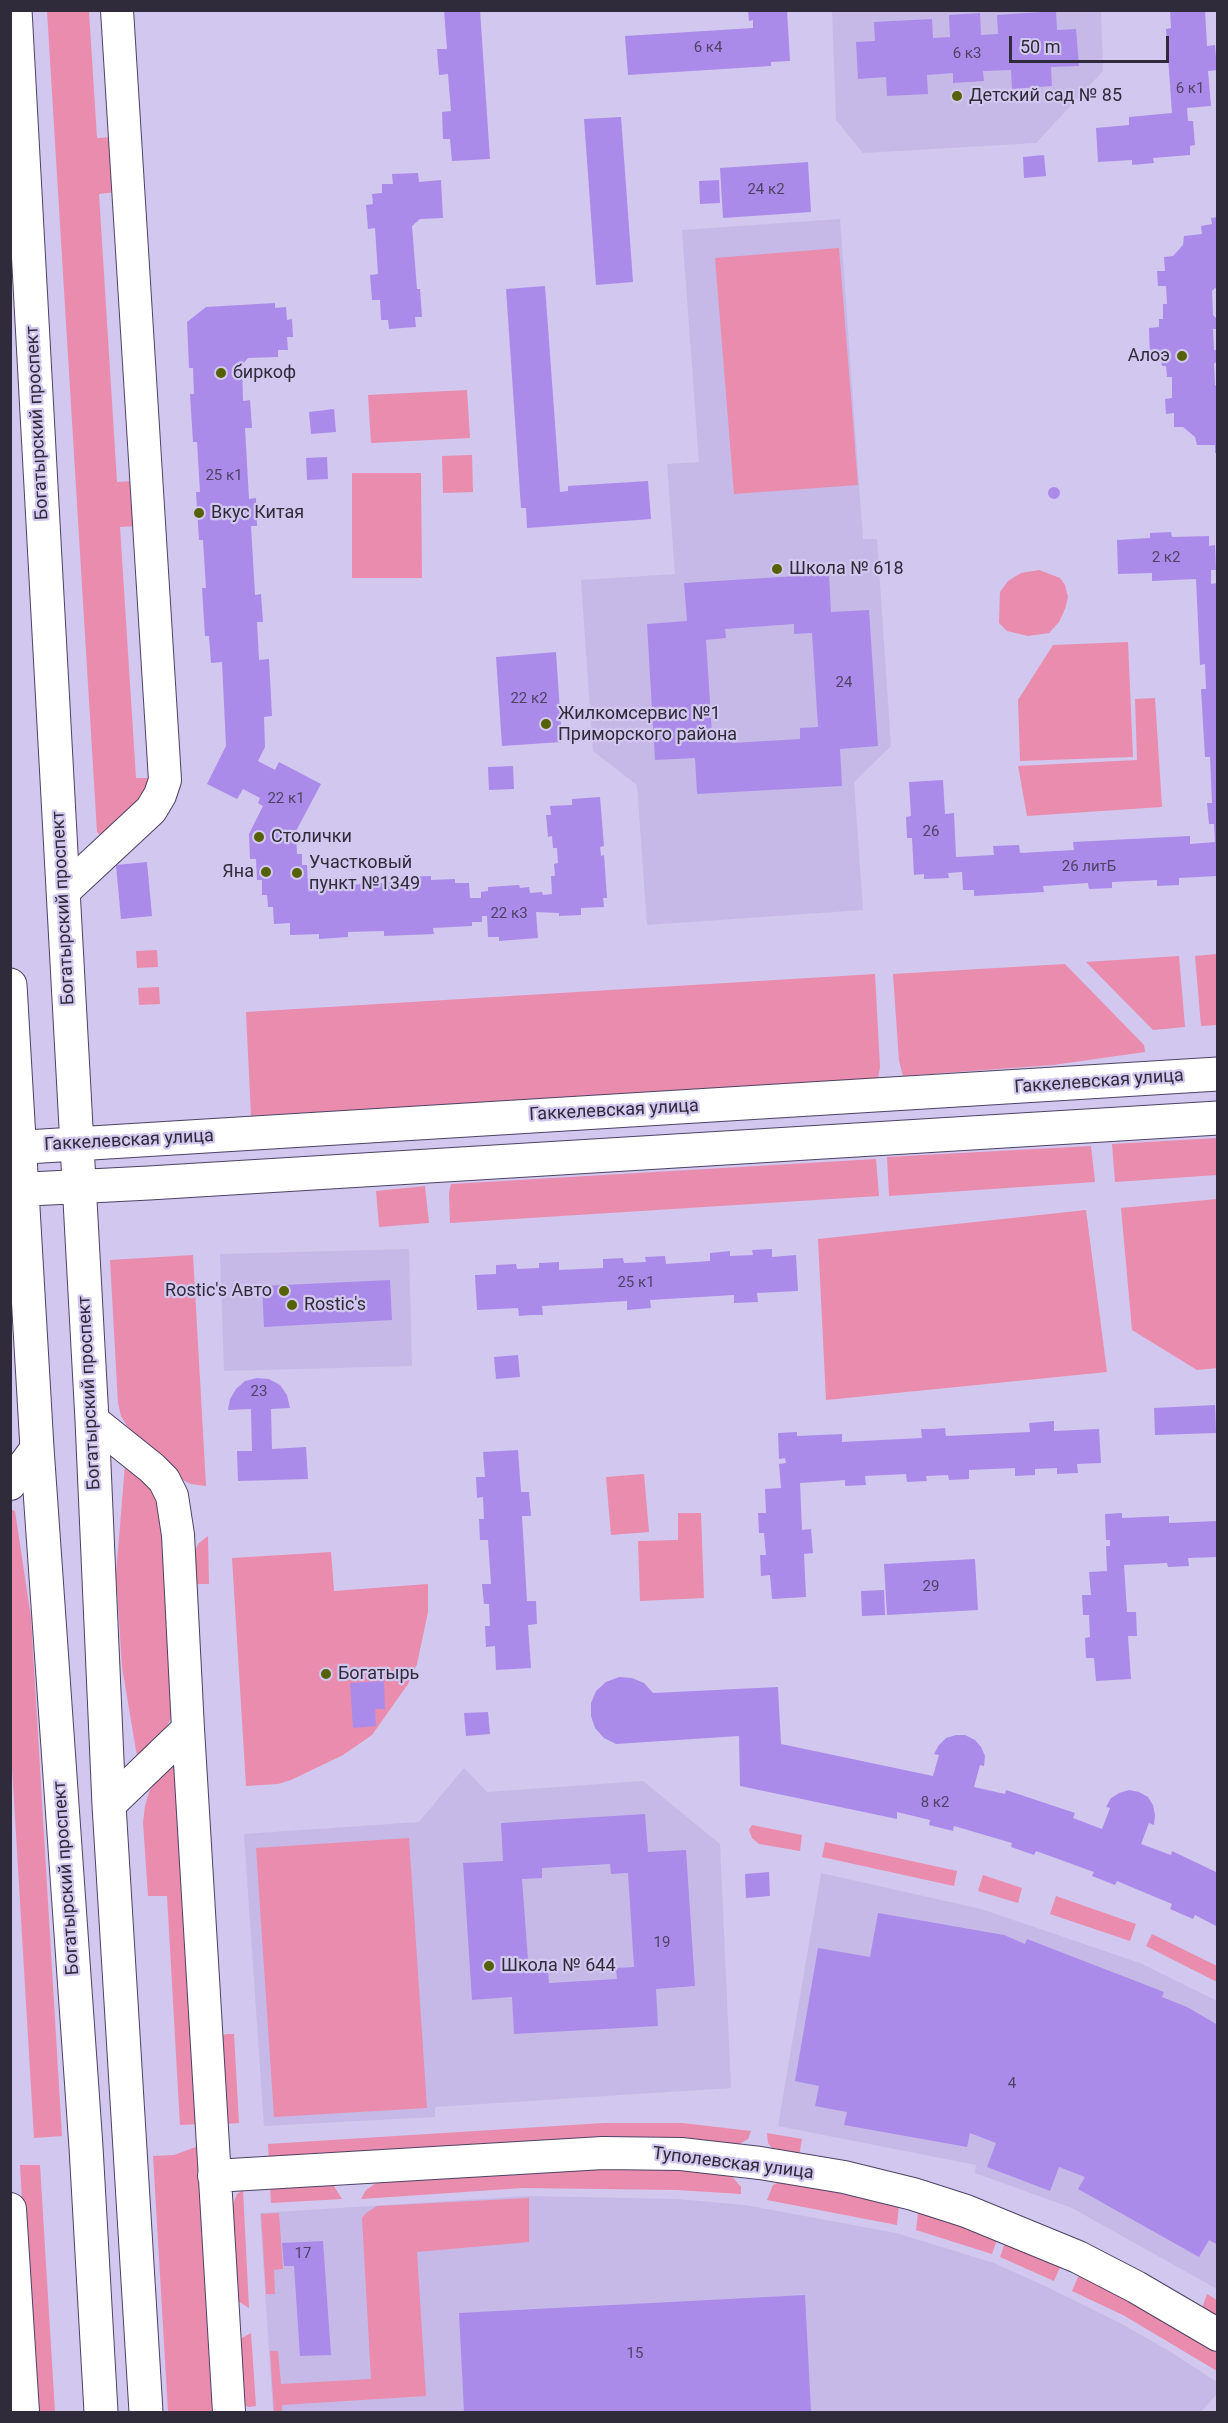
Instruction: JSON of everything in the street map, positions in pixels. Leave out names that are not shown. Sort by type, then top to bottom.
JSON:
[{"type":"main road","name":"Богатырский проспект","points":[[15,10],[92,1420],[109,1805],[146,2412]]},
{"type":"main road","name":"Богатырский проспект","points":[[10,985],[16,1189],[37,1448],[86,2147],[101,2412]]},
{"type":"main road","name":"Гаккелевская улица","points":[[15,1148],[1218,1074]]},
{"type":"main road","points":[[16,1189],[1218,1118]]},
{"type":"street","points":[[64,891],[151,810],[160,795],[165,780],[117,10]]},
{"type":"street","points":[[92,1420],[164,1480],[172,1496],[178,1534],[229,2412]]},
{"type":"street","points":[[10,1484],[37,1448]]},
{"type":"street","points":[[109,1805],[188,1729]]},
{"type":"street","name":"Туполевская улица","points":[[214,2176],[603,2153],[681,2154],[760,2163],[844,2178],[913,2194],[966,2211],[1078,2257],[1136,2287],[1218,2335]]},
{"type":"street","points":[[10,2209],[22,2412]]},
{"type":"shaded area","name":"Детский сад № 85","points":[[832,10],[1101,11],[1103,71],[1036,143],[863,153],[836,120]]},
{"type":"shaded area","points":[[47,11],[89,11],[97,138],[112,137],[116,192],[99,194],[117,482],[134,481],[136,526],[120,527],[136,778],[153,778],[152,789],[101,836],[97,832]]},
{"type":"shaded area","name":"Школа № 618","points":[[840,219],[863,539],[877,539],[891,746],[854,782],[863,910],[647,925],[637,785],[593,751],[581,580],[675,574],[667,464],[699,462],[682,230]]},
{"type":"shaded area","points":[[839,248],[858,485],[734,494],[715,258]]},
{"type":"shaded area","points":[[467,390],[470,438],[371,443],[368,395]]},
{"type":"shaded area","points":[[472,455],[473,492],[443,493],[442,456]]},
{"type":"shaded area","points":[[352,473],[421,473],[422,578],[352,578]]},
{"type":"shaded area","points":[[1039,570],[1060,578],[1065,585],[1068,597],[1059,622],[1049,633],[1028,636],[1007,631],[999,623],[1000,592],[1008,581],[1021,573]]},
{"type":"shaded area","points":[[1128,642],[1133,757],[1020,761],[1018,700],[1053,645]]},
{"type":"shaded area","points":[[1155,698],[1162,807],[1027,816],[1018,766],[1137,760],[1135,699]]},
{"type":"shaded area","points":[[157,950],[158,967],[137,968],[136,951]]},
{"type":"shaded area","points":[[1217,954],[1217,1025],[1201,1026],[1195,956]]},
{"type":"shaded area","points":[[1179,956],[1185,1027],[1153,1030],[1086,962]]},
{"type":"shaded area","points":[[1065,964],[1144,1045],[1145,1052],[1053,1065],[903,1076],[899,1061],[893,974]]},
{"type":"shaded area","points":[[875,974],[880,1067],[878,1078],[251,1116],[246,1012]]},
{"type":"shaded area","points":[[159,987],[160,1004],[139,1005],[138,988]]},
{"type":"shaded area","points":[[1217,1138],[1217,1175],[1115,1182],[1112,1144]]},
{"type":"shaded area","points":[[1091,1146],[1095,1182],[889,1196],[887,1157]]},
{"type":"shaded area","points":[[876,1159],[879,1196],[450,1223],[451,1184]]},
{"type":"shaded area","points":[[425,1186],[429,1223],[379,1227],[376,1191]]},
{"type":"shaded area","points":[[1217,1199],[1217,1368],[1197,1370],[1132,1330],[1121,1208]]},
{"type":"shaded area","points":[[1086,1210],[1107,1372],[826,1400],[818,1239]]},
{"type":"shaded area","points":[[409,1249],[412,1366],[224,1371],[220,1254]]},
{"type":"shaded area","points":[[193,1255],[206,1486],[191,1484],[181,1479],[127,1426],[121,1416],[118,1403],[110,1260]]},
{"type":"shaded area","points":[[125,1465],[153,1485],[162,1505],[172,1716],[166,1728],[144,1757],[137,1756],[122,1667],[116,1574]]},
{"type":"shaded area","points":[[644,1474],[649,1532],[611,1535],[606,1477]]},
{"type":"shaded area","points":[[10,1509],[15,1511],[31,1618],[62,2136],[34,2138],[11,1750]]},
{"type":"shaded area","points":[[678,1513],[701,1513],[704,1598],[640,1601],[638,1541],[678,1540]]},
{"type":"shaded area","points":[[208,1536],[209,1584],[197,1584],[193,1581],[193,1554],[199,1543]]},
{"type":"shaded area","name":"Богатырь","points":[[331,1552],[334,1591],[428,1584],[428,1612],[417,1664],[408,1684],[372,1735],[343,1755],[291,1780],[278,1784],[246,1786],[232,1558]]},
{"type":"shaded area","points":[[173,1764],[176,1764],[200,2124],[180,2125],[167,1896],[148,1896],[143,1822],[149,1792]]},
{"type":"shaded area","name":"Школа № 644","points":[[464,1768],[487,1792],[643,1781],[720,1844],[731,2088],[435,2107],[435,2117],[264,2126],[244,1834],[419,1822]]},
{"type":"shaded area","points":[[752,1825],[802,1835],[800,1851],[759,1844],[752,1838],[749,1830]]},
{"type":"shaded area","points":[[409,1838],[427,2108],[274,2117],[256,1848]]},
{"type":"shaded area","points":[[825,1842],[957,1871],[954,1886],[822,1857]]},
{"type":"shaded area","points":[[821,1873],[981,1909],[1140,1963],[1217,2001],[1217,2289],[1072,2208],[975,2173],[976,2165],[778,2126]]},
{"type":"shaded area","points":[[983,1875],[1022,1888],[1018,1903],[978,1891]]},
{"type":"shaded area","points":[[1056,1896],[1136,1924],[1130,1941],[1050,1914]]},
{"type":"shaded area","points":[[1152,1934],[1217,1966],[1217,1982],[1146,1946]]},
{"type":"shaded area","points":[[234,2034],[239,2123],[225,2124],[221,2036]]},
{"type":"shaded area","points":[[604,2123],[682,2123],[751,2131],[748,2139],[734,2147],[269,2161],[268,2144]]},
{"type":"shaded area","points":[[767,2133],[802,2139],[799,2156],[776,2153],[768,2143]]},
{"type":"shaded area","points":[[201,2145],[217,2412],[168,2412],[153,2156],[174,2155]]},
{"type":"shaded area","points":[[20,2165],[40,2165],[55,2412],[34,2412]]},
{"type":"shaded area","points":[[606,2166],[677,2167],[730,2174],[741,2187],[741,2194],[677,2190],[523,2188],[361,2199],[366,2190],[382,2179]]},
{"type":"shaded area","points":[[786,2179],[899,2205],[897,2225],[767,2200],[773,2185]]},
{"type":"shaded area","points":[[327,2182],[334,2186],[342,2199],[271,2203],[270,2186]]},
{"type":"shaded area","points":[[243,2190],[249,2308],[238,2301],[236,2295],[231,2209],[237,2194]]},
{"type":"shaded area","points":[[528,2196],[677,2199],[745,2205],[896,2233],[994,2263],[1120,2323],[1217,2382],[1217,2394],[1201,2412],[273,2412],[260,2213]]},
{"type":"shaded area","points":[[529,2198],[529,2242],[417,2252],[426,2396],[282,2405],[282,2412],[274,2412],[270,2351],[278,2351],[281,2384],[371,2379],[362,2218],[366,2213],[377,2206]]},
{"type":"shaded area","points":[[921,2212],[998,2237],[992,2254],[916,2230],[918,2213]]},
{"type":"shaded area","points":[[279,2213],[283,2269],[274,2270],[275,2294],[266,2294],[261,2214]]},
{"type":"shaded area","points":[[1006,2240],[1061,2265],[1054,2281],[1000,2257]]},
{"type":"shaded area","points":[[1081,2275],[1184,2329],[1217,2351],[1217,2371],[1123,2315],[1072,2291]]},
{"type":"shaded area","points":[[1207,2294],[1217,2300],[1217,2321],[1202,2308]]},
{"type":"shaded area","points":[[251,2333],[256,2406],[249,2407],[244,2405],[240,2339]]},
{"type":"building","points":[[444,10],[480,10],[490,159],[452,161],[450,139],[443,139],[442,112],[451,111],[448,74],[439,75],[437,49],[447,49]]},
{"type":"building","points":[[748,10],[787,10],[790,61],[771,62],[771,66],[628,75],[625,36],[753,28],[753,20],[749,21]]},
{"type":"building","points":[[1170,10],[1205,10],[1207,46],[1215,45],[1217,70],[1208,71],[1211,106],[1187,108],[1188,121],[1193,121],[1195,145],[1190,146],[1190,155],[1153,158],[1154,163],[1132,165],[1132,160],[1098,162],[1096,128],[1129,125],[1129,117],[1172,113],[1166,29],[1171,28]]},
{"type":"building","points":[[1056,11],[1057,30],[1076,29],[1079,66],[1051,67],[1052,86],[1012,89],[1011,70],[983,71],[984,81],[953,83],[953,73],[927,75],[928,94],[887,96],[886,77],[858,79],[856,42],[875,41],[874,22],[932,19],[933,38],[950,37],[949,15],[980,13],[981,35],[998,34],[997,15]]},
{"type":"building","points":[[621,117],[633,282],[596,285],[584,119]]},
{"type":"building","points":[[1044,155],[1046,176],[1024,178],[1023,157]]},
{"type":"building","points":[[808,162],[811,212],[723,218],[720,168]]},
{"type":"building","points":[[418,173],[419,182],[441,180],[443,218],[420,219],[412,226],[417,289],[420,289],[422,317],[415,317],[416,327],[389,329],[388,320],[381,320],[380,300],[372,300],[370,275],[378,274],[375,228],[368,229],[366,205],[373,204],[372,194],[382,193],[382,184],[393,184],[392,174]]},
{"type":"building","points":[[719,180],[720,203],[700,204],[699,181]]},
{"type":"building","points":[[1218,217],[1218,290],[1215,288],[1212,291],[1213,315],[1217,319],[1217,329],[1213,329],[1214,350],[1217,350],[1218,354],[1218,360],[1214,364],[1215,385],[1218,387],[1218,453],[1215,453],[1215,445],[1197,445],[1195,437],[1183,427],[1174,427],[1174,413],[1166,414],[1165,399],[1172,398],[1172,377],[1167,377],[1166,366],[1162,366],[1161,358],[1150,359],[1149,328],[1159,327],[1159,319],[1163,319],[1163,304],[1167,304],[1166,286],[1158,286],[1157,271],[1165,271],[1164,257],[1173,256],[1183,245],[1184,236],[1202,234],[1201,226],[1212,224],[1211,218]]},
{"type":"building","points":[[545,286],[560,492],[568,491],[568,486],[648,481],[651,519],[527,528],[526,508],[521,508],[506,289]]},
{"type":"building","points":[[275,303],[275,308],[286,307],[287,320],[292,319],[293,337],[287,337],[288,350],[278,350],[278,357],[248,358],[242,365],[243,401],[250,400],[252,428],[245,428],[249,499],[256,498],[257,526],[251,526],[255,595],[261,594],[263,622],[257,622],[259,660],[269,659],[272,716],[264,717],[265,747],[258,761],[275,770],[279,762],[321,784],[296,831],[297,854],[302,854],[302,865],[307,865],[308,887],[402,882],[402,877],[431,876],[431,880],[455,879],[455,883],[469,883],[470,898],[481,898],[481,892],[488,891],[488,887],[519,885],[520,888],[529,887],[530,893],[552,894],[551,876],[555,876],[554,864],[558,863],[557,848],[553,848],[552,836],[548,837],[546,815],[551,815],[550,806],[572,805],[572,799],[600,797],[604,846],[600,847],[601,856],[604,855],[607,898],[603,898],[604,907],[581,908],[581,915],[559,916],[559,913],[536,912],[538,938],[499,941],[499,937],[488,937],[487,916],[482,916],[482,922],[472,922],[472,926],[433,928],[434,934],[384,936],[384,931],[348,932],[348,937],[319,939],[319,934],[290,935],[290,923],[274,924],[273,907],[268,907],[267,895],[262,895],[262,880],[257,880],[256,859],[250,859],[249,834],[263,806],[258,803],[260,798],[243,789],[237,799],[207,784],[226,746],[222,662],[211,663],[209,636],[205,636],[202,588],[206,588],[203,540],[199,540],[196,492],[200,492],[197,442],[193,442],[190,394],[194,394],[193,368],[189,368],[187,322],[206,307]]},
{"type":"building","points":[[334,409],[336,432],[311,434],[309,412]]},
{"type":"building","points":[[327,457],[328,479],[307,480],[306,458]]},
{"type":"building","points":[[1056,487],[1059,488],[1059,498],[1052,499],[1049,498],[1048,491],[1049,488]]},
{"type":"building","points":[[1171,532],[1172,537],[1209,536],[1209,546],[1215,545],[1216,570],[1211,570],[1211,584],[1218,583],[1217,876],[1179,878],[1179,885],[1157,886],[1157,880],[1112,882],[1112,888],[1089,889],[1088,883],[1043,886],[1044,892],[974,896],[974,890],[963,890],[962,872],[948,873],[949,878],[924,879],[924,874],[914,875],[912,838],[907,838],[906,817],[911,816],[909,782],[943,780],[945,814],[954,813],[956,857],[994,855],[993,846],[1019,845],[1020,853],[1074,850],[1073,842],[1190,836],[1190,844],[1215,842],[1214,824],[1209,824],[1207,803],[1212,803],[1210,757],[1205,757],[1201,689],[1206,689],[1205,664],[1200,665],[1196,579],[1152,581],[1152,573],[1118,574],[1117,540],[1150,538],[1150,533]]},
{"type":"building","points":[[829,574],[831,612],[869,610],[878,746],[840,749],[842,786],[697,794],[695,758],[655,760],[647,624],[687,621],[684,583]],"holes":[[[794,624],[794,634],[812,633],[818,727],[800,728],[800,739],[732,743],[732,732],[712,733],[706,640],[726,638],[725,629]]]},
{"type":"building","points":[[556,652],[562,742],[502,746],[496,657]]},
{"type":"building","points":[[513,766],[514,789],[489,790],[488,767]]},
{"type":"building","points":[[147,862],[152,916],[121,919],[116,865]]},
{"type":"building","points":[[772,1249],[772,1257],[796,1255],[798,1291],[757,1293],[758,1302],[734,1303],[734,1295],[650,1300],[651,1308],[627,1310],[627,1301],[542,1306],[543,1315],[519,1316],[518,1308],[477,1310],[475,1275],[496,1274],[496,1265],[516,1264],[517,1269],[539,1268],[539,1263],[559,1262],[559,1270],[603,1268],[603,1259],[623,1258],[624,1263],[646,1262],[645,1257],[665,1256],[666,1264],[710,1261],[710,1253],[730,1251],[730,1256],[753,1255],[752,1250]]},
{"type":"building","points":[[390,1280],[392,1320],[264,1327],[262,1286]]},
{"type":"building","points":[[518,1355],[520,1377],[496,1379],[494,1357]]},
{"type":"building","points":[[257,1378],[269,1379],[280,1385],[287,1395],[290,1408],[271,1409],[272,1449],[306,1447],[308,1479],[238,1481],[237,1451],[252,1451],[251,1409],[228,1410],[230,1399],[245,1381]]},
{"type":"building","points":[[1215,1405],[1216,1433],[1155,1435],[1154,1408]]},
{"type":"building","points":[[1054,1421],[1054,1431],[1099,1429],[1101,1463],[1077,1464],[1078,1473],[1057,1474],[1057,1468],[1035,1469],[1035,1475],[1015,1476],[1015,1468],[969,1470],[969,1479],[949,1480],[948,1475],[926,1476],[927,1481],[907,1482],[906,1474],[865,1476],[866,1485],[845,1486],[845,1480],[800,1483],[802,1530],[811,1529],[813,1553],[804,1554],[806,1597],[772,1599],[770,1575],[761,1576],[760,1555],[766,1555],[764,1533],[759,1533],[758,1513],[766,1513],[765,1489],[781,1488],[779,1464],[786,1463],[785,1458],[779,1459],[778,1433],[797,1432],[797,1436],[842,1434],[842,1442],[922,1438],[921,1429],[945,1428],[946,1436],[1030,1432],[1029,1423]]},
{"type":"building","points":[[518,1450],[521,1492],[529,1492],[531,1516],[522,1516],[527,1601],[536,1601],[537,1624],[528,1625],[531,1668],[496,1670],[495,1646],[486,1647],[485,1626],[490,1626],[489,1604],[484,1604],[482,1584],[491,1584],[488,1540],[480,1540],[479,1519],[484,1519],[483,1497],[477,1498],[476,1477],[485,1477],[483,1452]]},
{"type":"building","points":[[1122,1513],[1122,1518],[1169,1516],[1169,1523],[1218,1521],[1218,1557],[1188,1558],[1189,1566],[1168,1567],[1167,1563],[1124,1565],[1127,1612],[1136,1612],[1137,1636],[1128,1636],[1131,1679],[1096,1681],[1094,1658],[1086,1658],[1085,1638],[1090,1637],[1089,1615],[1083,1615],[1082,1595],[1091,1595],[1089,1572],[1107,1571],[1106,1546],[1110,1546],[1110,1540],[1106,1540],[1105,1514]]},
{"type":"building","points":[[975,1559],[978,1610],[887,1615],[884,1564]]},
{"type":"building","points":[[884,1590],[885,1615],[862,1616],[861,1591]]},
{"type":"building","points":[[619,1677],[632,1678],[644,1683],[653,1693],[778,1687],[781,1744],[933,1776],[939,1755],[934,1754],[939,1745],[946,1738],[965,1735],[975,1740],[985,1756],[984,1766],[980,1765],[974,1787],[1005,1794],[1006,1790],[1075,1813],[1073,1818],[1102,1829],[1110,1808],[1106,1807],[1111,1798],[1129,1790],[1139,1792],[1148,1797],[1155,1815],[1154,1825],[1149,1823],[1141,1844],[1171,1855],[1172,1851],[1218,1873],[1218,1927],[1195,1915],[1193,1919],[1170,1909],[1172,1904],[1117,1881],[1115,1885],[1092,1876],[1094,1872],[1036,1851],[1034,1855],[1011,1847],[1012,1843],[954,1826],[953,1831],[929,1825],[930,1820],[897,1812],[897,1819],[740,1786],[739,1736],[616,1744],[604,1738],[595,1728],[591,1716],[591,1703],[596,1691],[606,1682]]},
{"type":"building","points":[[384,1681],[385,1709],[375,1709],[376,1726],[353,1728],[350,1683]]},
{"type":"building","points":[[488,1712],[490,1734],[466,1736],[464,1713]]},
{"type":"building","points":[[645,1814],[648,1852],[686,1850],[695,1986],[656,1989],[658,2026],[514,2034],[512,1997],[472,2000],[463,1863],[503,1861],[501,1823]],"holes":[[[610,1864],[611,1874],[628,1873],[634,1967],[616,1968],[617,1979],[549,1983],[548,1972],[529,1973],[522,1879],[542,1878],[542,1868]]]},
{"type":"building","points":[[769,1872],[770,1896],[746,1898],[745,1874]]},
{"type":"building","points":[[878,1913],[1004,1935],[1025,1944],[1027,1939],[1164,1992],[1162,1997],[1187,2007],[1218,2025],[1218,2245],[1209,2240],[1199,2257],[1078,2189],[1085,2177],[1059,2167],[1050,2191],[987,2167],[996,2143],[970,2133],[967,2147],[844,2125],[847,2112],[815,2106],[819,2086],[795,2081],[818,1948],[870,1957]]},
{"type":"building","points":[[323,2241],[331,2355],[300,2356],[294,2266],[284,2266],[282,2243]]},
{"type":"building","points":[[805,2295],[811,2412],[464,2412],[459,2313]]},
{"type":"place","name":"Детский сад № 85","points":[[957,96]]},
{"type":"place","name":"Алоэ","points":[[1182,356]]},
{"type":"place","name":"биркоф","points":[[221,373]]},
{"type":"place","name":"Вкус Китая","points":[[199,513]]},
{"type":"place","name":"Школа № 618","points":[[777,569]]},
{"type":"place","name":"Жилкомсервис №1 Приморского района","points":[[546,724]]},
{"type":"place","name":"Столички","points":[[259,837]]},
{"type":"place","name":"Яна","points":[[266,872]]},
{"type":"place","name":"Участковый пункт №1349","points":[[297,873]]},
{"type":"place","name":"Rostic's Авто","points":[[284,1291]]},
{"type":"place","name":"Rostic's","points":[[292,1305]]},
{"type":"place","name":"Богатырь","points":[[326,1674]]},
{"type":"place","name":"Школа № 644","points":[[489,1966]]}]
